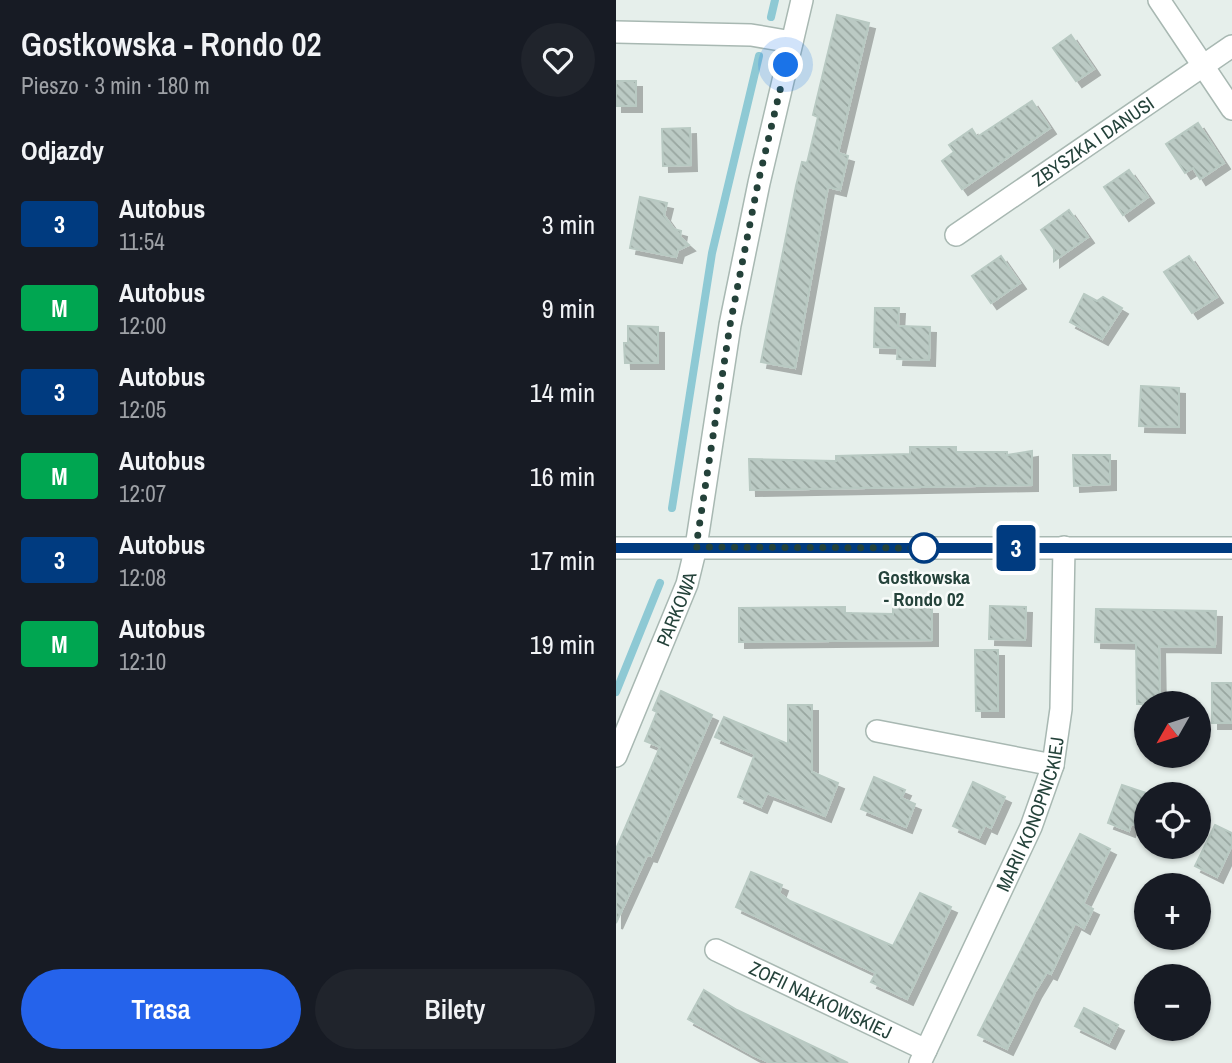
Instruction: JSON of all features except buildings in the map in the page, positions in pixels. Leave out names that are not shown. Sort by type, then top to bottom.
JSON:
[{"type":"street","name":"PARKOWA","points":[[616,756],[687,584],[696,547],[730,325],[758,183],[802,0]]},
{"type":"street","points":[[1158,0],[1232,109]]},
{"type":"street","points":[[616,32],[751,35],[792,42]]},
{"type":"street","name":"ZBYSZKA I DANUSI","points":[[956,235],[1232,46]]},
{"type":"street","name":"MARII KONOPNICKIEJ","points":[[923,1057],[1031,827],[1053,765],[1061,709],[1065,547]]},
{"type":"street","points":[[616,548],[1232,548]]},
{"type":"street","points":[[877,731],[1053,765]]},
{"type":"street","name":"ZOFII NAŁKOWSKIEJ","points":[[716,950],[923,1057]]},
{"type":"waterway","points":[[771,17],[775,0]]},
{"type":"waterway","points":[[672,508],[712,253],[759,56]]},
{"type":"waterway","points":[[616,692],[660,583]]},
{"type":"bus line","name":"3","points":[[616,548],[1232,548]]},
{"type":"place","name":"Gostkowska - Rondo 02","points":[[924,548]]},
{"type":"route","points":[[786,65],[758,183],[730,325],[696,547],[924,548]]}]
